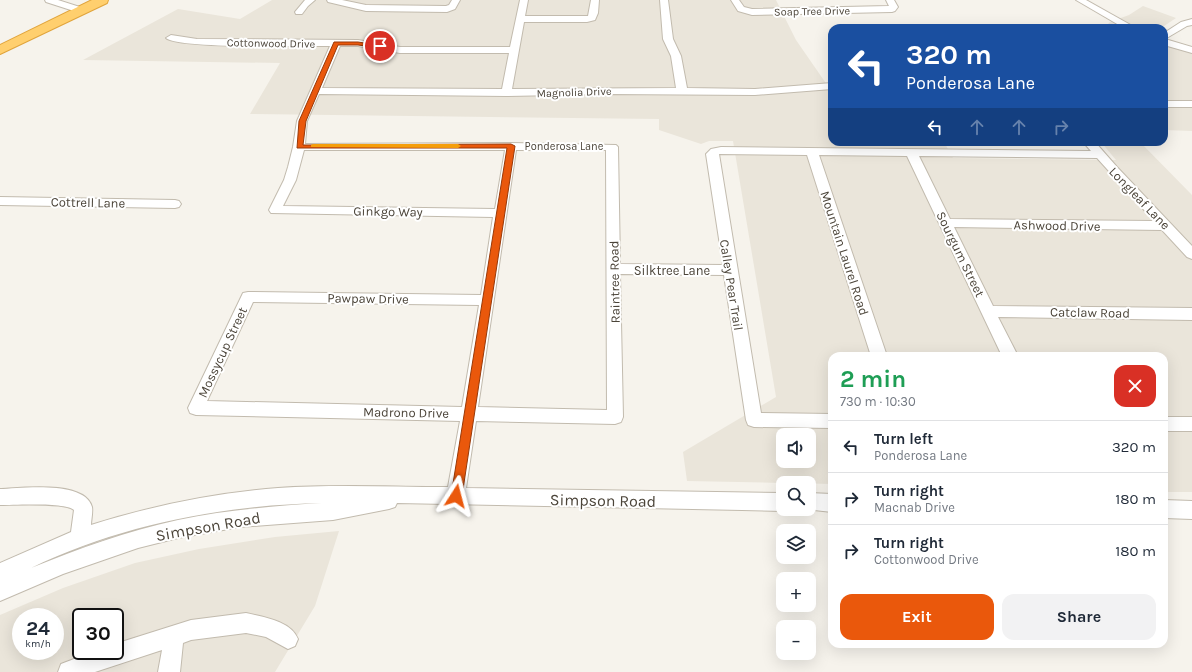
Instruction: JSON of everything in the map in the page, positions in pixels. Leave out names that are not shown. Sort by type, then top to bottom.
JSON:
[{"type":"highway","points":[[0,50],[90,0]]},
{"type":"highway","points":[[0,44],[76,9],[102,0]]},
{"type":"street","points":[[49,0],[76,9]]},
{"type":"street","points":[[299,12],[305,4],[311,0]]},
{"type":"street","points":[[331,0],[366,8],[447,10],[454,4]]},
{"type":"street","points":[[506,93],[524,0]]},
{"type":"street","points":[[520,19],[576,20],[592,18],[595,0]]},
{"type":"street","points":[[664,0],[668,39],[676,56],[682,91]]},
{"type":"street","name":"Soap Tree Drive","points":[[735,0],[738,8],[746,11],[890,9],[892,4]]},
{"type":"street","points":[[814,0],[820,11]]},
{"type":"street","points":[[1080,0],[1124,24]]},
{"type":"street","points":[[1168,34],[1184,24],[1192,22]]},
{"type":"street","name":"Cottonwood Drive","points":[[171,38],[197,42],[358,43],[400,50],[514,50]]},
{"type":"street","points":[[299,147],[302,121],[336,43]]},
{"type":"street","points":[[1168,43],[1192,50]]},
{"type":"street","name":"Magnolia Drive","points":[[316,91],[561,93],[608,90],[766,91],[828,86]]},
{"type":"street","points":[[1168,104],[1192,104]]},
{"type":"street","points":[[456,496],[511,146]]},
{"type":"street","name":"Longleaf Lane","points":[[1092,146],[1192,254]]},
{"type":"street","name":"Ponderosa Lane","points":[[299,147],[612,147]]},
{"type":"street","name":"Ginkgo Way","points":[[299,147],[290,180],[275,210],[501,213]]},
{"type":"street","name":"Raintree Road","points":[[612,147],[615,417]]},
{"type":"street","points":[[812,151],[911,152],[959,147],[1099,155]]},
{"type":"street","name":"Calley Pear Trail","points":[[812,151],[715,151],[712,154],[754,420],[828,421]]},
{"type":"street","name":"Mountain Laurel Road","points":[[812,151],[878,352]]},
{"type":"street","name":"Sourgum Street","points":[[911,152],[1008,352]]},
{"type":"street","name":"Cottrell Lane","points":[[0,201],[175,204]]},
{"type":"street","name":"Ashwood Drive","points":[[946,224],[1167,226]]},
{"type":"street","name":"Silktree Lane","points":[[614,269],[730,270]]},
{"type":"street","name":"Pawpaw Drive","points":[[248,297],[487,300]]},
{"type":"street","name":"Mossycup Street","points":[[196,408],[248,297]]},
{"type":"street","name":"Catclaw Road","points":[[988,311],[1192,314]]},
{"type":"street","name":"Madrono Drive","points":[[196,408],[615,417]]},
{"type":"street","points":[[1168,424],[1192,424]]},
{"type":"street","name":"Simpson Road","points":[[0,573],[58,546],[170,514],[221,503],[284,496],[338,493],[424,496],[776,502]]},
{"type":"street","name":"Simpson Road","points":[[0,591],[62,565],[138,540],[178,529],[248,517],[333,511],[424,496]]},
{"type":"street","points":[[0,497],[58,497],[70,498],[78,501],[83,508],[80,539]]},
{"type":"street","points":[[816,502],[828,503]]},
{"type":"street","points":[[1168,509],[1192,510]]},
{"type":"street","points":[[69,672],[104,658],[191,630],[246,623],[269,628],[288,639]]},
{"type":"street","points":[[169,672],[174,635]]},
{"type":"shaded area","points":[[272,0],[776,0],[796,40],[828,86],[828,146],[946,146],[953,158],[1116,160],[1104,146],[1144,146],[1192,195],[1192,492],[1168,492],[1168,352],[828,352],[828,484],[816,484],[816,476],[776,476],[776,483],[687,481],[683,452],[776,397],[733,141],[709,141],[701,144],[659,130],[659,119],[250,114],[280,63],[83,60],[178,9],[240,19]]},
{"type":"shaded area","points":[[1143,6],[1176,18],[1167,24],[1108,24],[1129,15]]},
{"type":"shaded area","points":[[1168,46],[1192,53],[1192,131],[1168,130]]},
{"type":"shaded area","points":[[339,531],[315,606],[275,672],[0,672],[0,615],[12,610],[12,660],[64,660],[64,608],[16,608],[63,588],[135,563],[199,549],[275,537]]},
{"type":"slow traffic","points":[[313,146],[458,146]]},
{"type":"route","points":[[380,46],[358,43],[336,43],[302,121],[299,147],[511,146],[456,496]]}]
